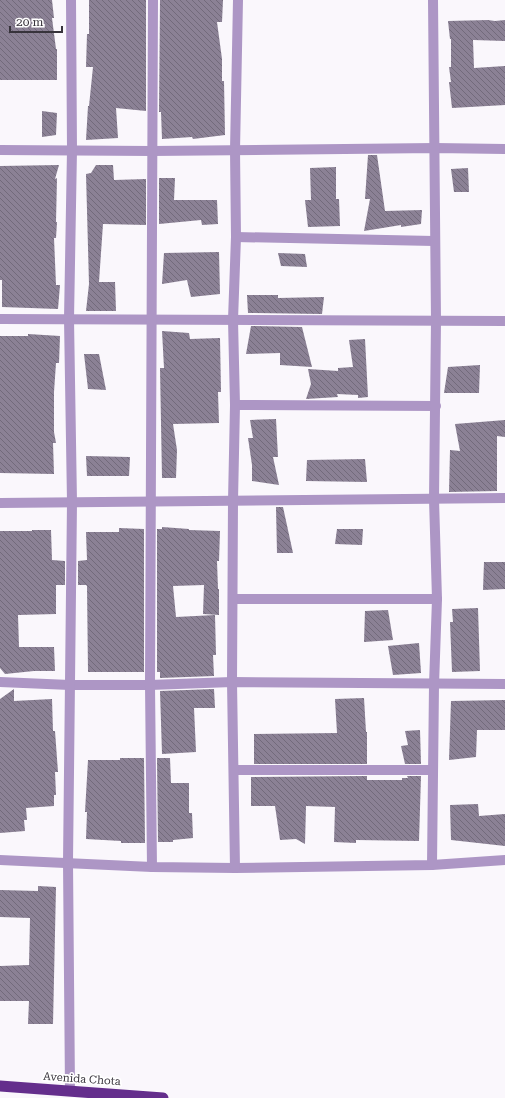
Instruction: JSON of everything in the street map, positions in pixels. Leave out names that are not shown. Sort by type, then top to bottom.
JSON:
[{"type":"highway","name":"Avenida Chota","points":[[0,1086],[163,1098]]},
{"type":"street","points":[[70,1090],[68,862],[72,502],[69,319],[72,150],[71,0]]},
{"type":"street","points":[[152,866],[150,685],[153,0]]},
{"type":"street","points":[[235,868],[232,599],[235,404],[233,320],[236,238],[235,150],[238,0]]},
{"type":"street","points":[[432,865],[434,684],[437,599],[434,499],[436,321],[434,241],[435,148],[433,0]]},
{"type":"street","points":[[0,150],[152,152],[435,148],[505,149]]},
{"type":"street","points":[[236,238],[434,241]]},
{"type":"street","points":[[0,319],[505,321]]},
{"type":"street","points":[[235,404],[436,406]]},
{"type":"street","points":[[0,503],[505,498]]},
{"type":"street","points":[[232,599],[437,599]]},
{"type":"street","points":[[0,682],[150,685],[232,682],[505,684]]},
{"type":"street","points":[[234,770],[433,770]]},
{"type":"street","points":[[0,860],[235,868],[432,865],[505,860]]},
{"type":"building","points":[[0,0],[52,0],[54,18],[52,18],[57,49],[57,80],[0,80]]},
{"type":"building","points":[[89,0],[146,0],[146,111],[116,108],[118,138],[86,140],[88,106],[93,67],[86,67],[87,34],[89,34]]},
{"type":"building","points":[[160,0],[223,0],[222,22],[217,22],[222,59],[222,81],[224,81],[225,135],[193,139],[192,137],[162,139],[161,112],[159,112]]},
{"type":"building","points":[[505,20],[505,41],[473,40],[474,68],[505,66],[505,105],[452,108],[449,82],[451,82],[449,67],[451,67],[451,39],[448,21]]},
{"type":"building","points":[[42,111],[57,113],[56,135],[42,137]]},
{"type":"building","points":[[368,155],[377,155],[385,211],[422,210],[421,224],[401,227],[401,225],[364,231],[370,199],[365,199]]},
{"type":"building","points":[[59,165],[55,179],[57,178],[57,222],[56,238],[54,238],[56,285],[60,285],[58,309],[2,307],[2,280],[0,280],[0,166]]},
{"type":"building","points":[[96,165],[113,165],[114,180],[146,179],[146,225],[103,224],[99,282],[115,282],[116,311],[86,311],[89,284],[86,174],[91,173]]},
{"type":"building","points":[[336,167],[336,199],[339,199],[340,226],[308,227],[305,200],[311,200],[310,168]]},
{"type":"building","points":[[468,168],[469,192],[454,192],[451,169]]},
{"type":"building","points":[[159,178],[175,178],[174,200],[217,200],[218,224],[202,225],[201,220],[159,224]]},
{"type":"building","points":[[219,252],[220,294],[191,297],[187,280],[162,284],[164,253]]},
{"type":"building","points":[[278,253],[305,254],[307,267],[281,266]]},
{"type":"building","points":[[247,295],[278,295],[278,298],[324,297],[322,314],[248,313]]},
{"type":"building","points":[[251,326],[302,327],[312,367],[280,365],[280,353],[246,354]]},
{"type":"building","points":[[162,331],[189,333],[190,339],[220,338],[221,392],[218,392],[219,423],[173,424],[177,450],[176,478],[162,478],[160,368],[164,368]]},
{"type":"building","points":[[28,334],[60,336],[59,363],[56,363],[54,392],[54,432],[56,443],[53,443],[54,474],[0,473],[0,336],[28,336]]},
{"type":"building","points":[[365,339],[368,397],[358,398],[358,395],[337,394],[338,397],[306,399],[311,384],[308,369],[338,371],[338,368],[353,367],[349,340]]},
{"type":"building","points":[[84,354],[99,354],[106,390],[88,389]]},
{"type":"building","points":[[480,365],[479,393],[444,393],[448,367]]},
{"type":"building","points":[[276,419],[278,457],[273,457],[279,485],[252,481],[252,465],[248,438],[253,438],[250,420]]},
{"type":"building","points":[[505,420],[505,437],[497,436],[497,491],[449,492],[450,450],[460,451],[455,424]]},
{"type":"building","points":[[86,456],[130,457],[129,476],[87,476]]},
{"type":"building","points":[[365,459],[367,482],[306,481],[307,460]]},
{"type":"building","points":[[276,507],[283,507],[293,553],[277,553]]},
{"type":"building","points":[[162,527],[220,531],[219,561],[217,561],[219,615],[203,614],[204,585],[173,586],[176,617],[215,615],[216,655],[213,655],[214,676],[160,678],[160,672],[157,672],[157,529],[162,529]]},
{"type":"building","points":[[119,528],[144,529],[144,672],[88,672],[87,586],[78,585],[78,561],[87,560],[86,532],[119,532]]},
{"type":"building","points":[[337,529],[363,529],[362,545],[335,544]]},
{"type":"building","points":[[51,530],[52,560],[65,561],[65,585],[56,585],[56,614],[18,615],[19,647],[54,647],[55,671],[34,671],[5,674],[0,668],[0,531]]},
{"type":"building","points":[[484,562],[505,562],[505,589],[483,590]]},
{"type":"building","points":[[478,608],[480,671],[452,672],[450,622],[453,622],[452,609]]},
{"type":"building","points":[[388,610],[393,640],[364,642],[365,611]]},
{"type":"building","points":[[419,643],[421,673],[393,675],[388,646]]},
{"type":"building","points":[[14,689],[14,701],[52,699],[53,731],[55,731],[58,772],[55,772],[56,795],[54,795],[54,806],[26,808],[27,820],[24,820],[25,831],[0,833],[0,699]]},
{"type":"building","points":[[214,689],[215,708],[194,708],[196,752],[162,754],[160,691]]},
{"type":"building","points":[[364,698],[367,732],[367,764],[254,764],[254,734],[337,733],[335,699]]},
{"type":"building","points":[[505,700],[505,730],[477,730],[476,757],[449,760],[451,701]]},
{"type":"building","points":[[420,730],[421,764],[405,764],[401,746],[408,745],[405,731]]},
{"type":"building","points":[[120,758],[144,758],[145,843],[121,843],[121,841],[86,839],[87,812],[85,812],[88,760],[120,760]]},
{"type":"building","points":[[157,758],[170,758],[171,783],[189,783],[189,813],[192,813],[193,838],[173,840],[173,842],[158,842]]},
{"type":"building","points":[[367,776],[367,780],[402,780],[402,778],[408,778],[407,776],[421,776],[419,841],[356,840],[356,843],[334,842],[335,807],[306,806],[305,844],[296,839],[280,840],[275,806],[251,806],[251,777]]},
{"type":"building","points":[[478,804],[479,816],[505,814],[505,846],[451,840],[450,805]]},
{"type":"building","points":[[38,886],[56,887],[53,1024],[28,1024],[29,1001],[0,1001],[0,966],[29,965],[30,918],[0,917],[0,890],[38,891]]}]
